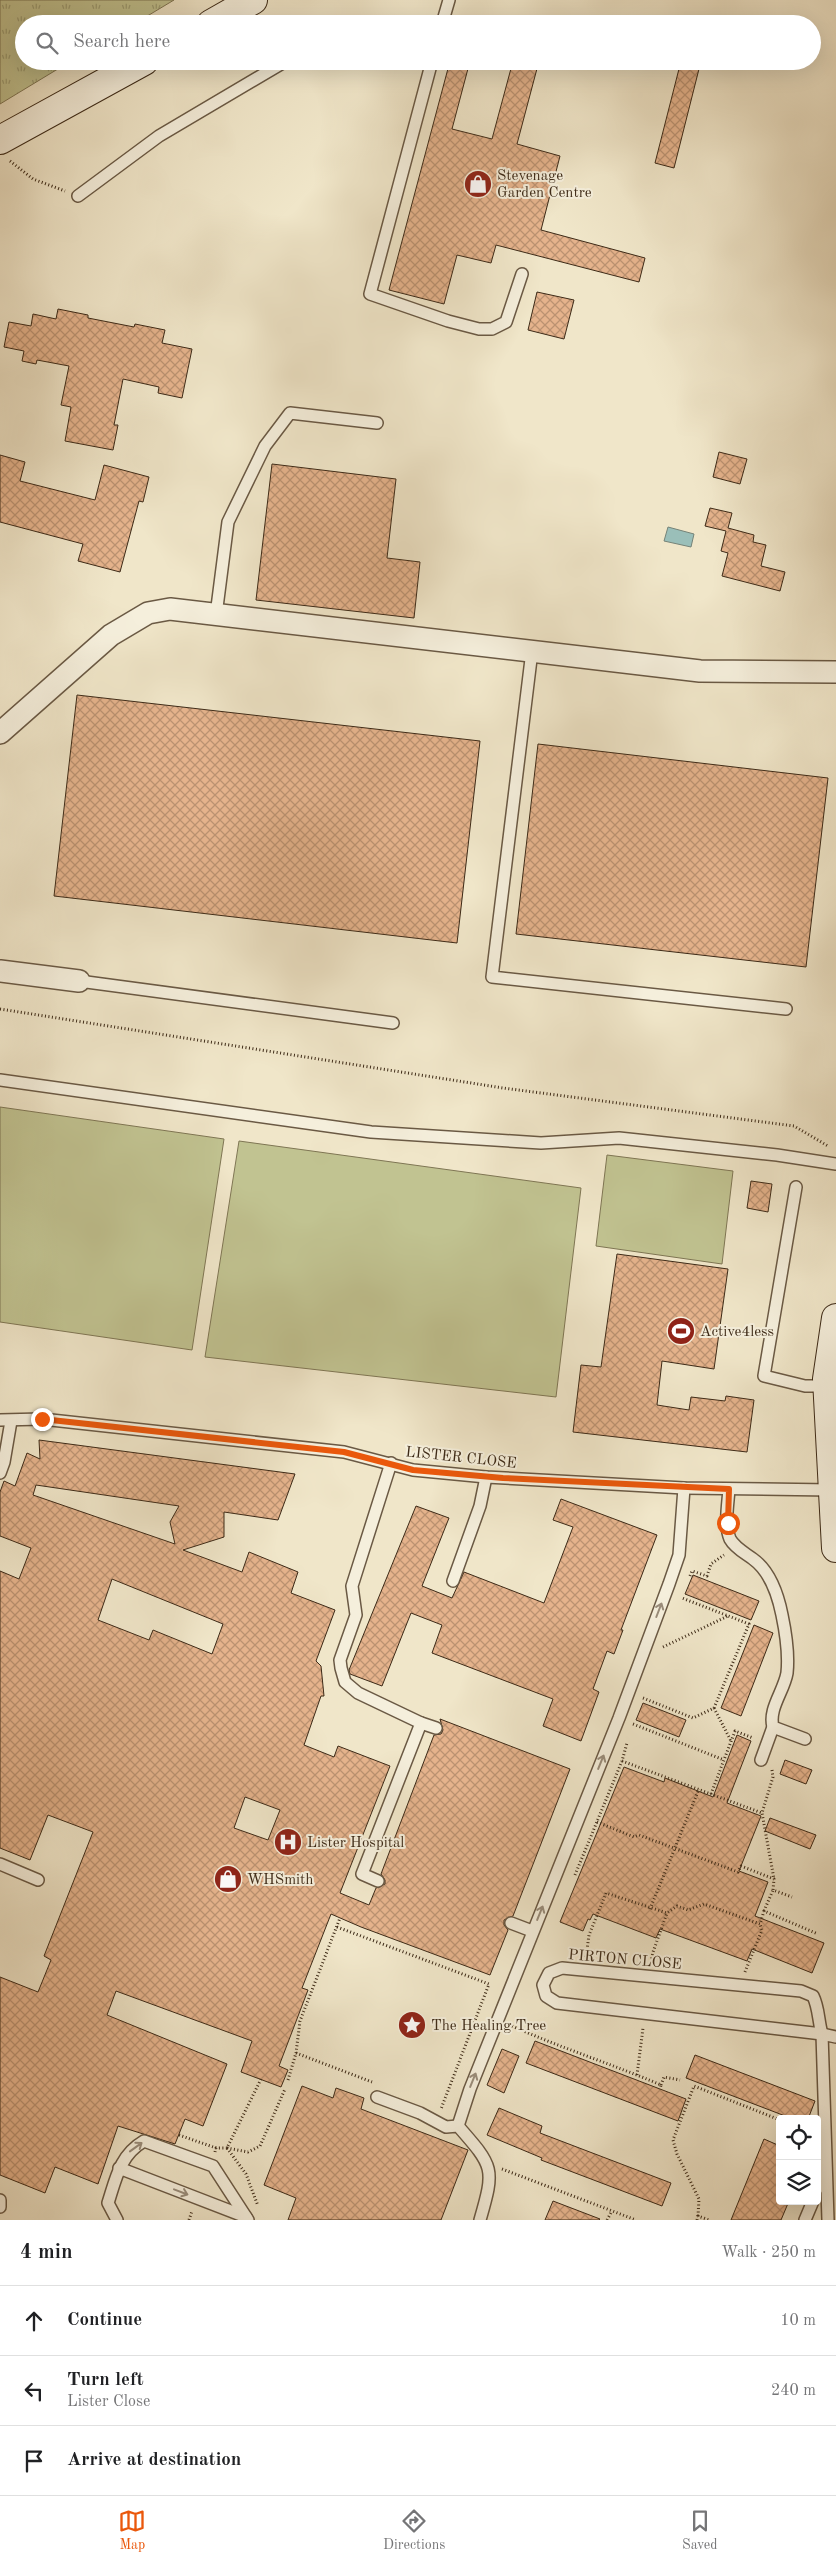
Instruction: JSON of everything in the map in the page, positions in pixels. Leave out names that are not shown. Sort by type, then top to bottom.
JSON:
[{"type":"main road","points":[[227,15],[253,0]]},
{"type":"main road","points":[[3,148],[129,70]]},
{"type":"main road","points":[[836,1318],[827,1386],[836,1548]]},
{"type":"street","points":[[0,733],[111,634],[148,613],[170,610],[700,671],[836,672]]},
{"type":"street","points":[[0,971],[79,981]]},
{"type":"lane","points":[[445,15],[449,0]]},
{"type":"lane","points":[[78,196],[159,136],[271,70]]},
{"type":"lane","points":[[430,70],[370,294],[448,321],[479,329],[492,329],[506,322],[522,274]]},
{"type":"lane","points":[[216,615],[228,522],[265,446],[290,413],[377,423]]},
{"type":"lane","points":[[532,651],[492,978],[786,1009]]},
{"type":"lane","points":[[79,981],[393,1023]]},
{"type":"lane","points":[[0,1080],[371,1132],[541,1143],[619,1138],[777,1155],[836,1164]]},
{"type":"lane","points":[[796,1186],[764,1376],[805,1386],[827,1386]]},
{"type":"lane","name":"LISTER CLOSE","points":[[5,1421],[42,1419],[344,1452],[413,1470],[486,1477],[684,1488],[832,1490]]},
{"type":"lane","points":[[0,1473],[4,1462],[5,1421]]},
{"type":"lane","points":[[391,1463],[352,1586],[356,1615],[340,1660],[341,1668],[345,1682],[358,1693],[421,1723],[436,1728]]},
{"type":"lane","points":[[453,1581],[480,1506],[486,1477]]},
{"type":"lane","points":[[458,2126],[470,2089],[618,1718],[679,1555],[684,1488]]},
{"type":"lane","points":[[729,1489],[728,1523],[730,1539],[767,1572],[776,1593],[788,1648],[786,1674],[771,1719],[773,1727],[761,1760]]},
{"type":"lane","points":[[378,1881],[362,1874],[421,1723]]},
{"type":"lane","points":[[773,1727],[805,1738]]},
{"type":"lane","points":[[0,1864],[38,1880]]},
{"type":"lane","points":[[510,1923],[532,1931]]},
{"type":"lane","name":"PIRTON CLOSE","points":[[562,1968],[584,1970],[801,1991],[813,1996],[819,2008],[818,2021],[822,2034],[557,2003],[546,1996],[543,1990],[544,1981],[549,1973],[562,1968]]},
{"type":"lane","points":[[828,2220],[822,2034],[836,2037]]},
{"type":"lane","points":[[377,2097],[420,2113],[446,2126],[458,2126]]},
{"type":"lane","points":[[458,2126],[488,2163],[491,2182],[480,2220]]},
{"type":"lane","points":[[118,2220],[108,2203],[120,2168],[131,2149],[144,2142],[210,2164],[235,2197],[247,2218]]},
{"type":"lane","points":[[821,2179],[827,2165]]},
{"type":"lane","points":[[120,2168],[247,2218]]},
{"type":"lane","points":[[0,2200],[0,2207]]},
{"type":"lane","points":[[806,2220],[812,2205]]},
{"type":"path","points":[[3,148],[18,169],[33,179],[78,196]]},
{"type":"path","points":[[0,1009],[503,1088],[794,1126],[836,1152]]},
{"type":"path","points":[[688,1580],[692,1571],[707,1576],[711,1564],[737,1547]]},
{"type":"path","points":[[678,1606],[685,1589]]},
{"type":"path","points":[[643,1698],[693,1718],[714,1708],[749,1624],[682,1598]]},
{"type":"path","points":[[663,1647],[728,1615]]},
{"type":"path","points":[[659,1655],[666,1638]]},
{"type":"path","points":[[639,1707],[646,1690]]},
{"type":"path","points":[[714,1708],[731,1741]]},
{"type":"path","points":[[575,1875],[622,1761],[636,1715]]},
{"type":"path","points":[[618,1718],[724,1760]]},
{"type":"path","points":[[711,1794],[735,1731],[768,1743]]},
{"type":"path","points":[[622,1761],[762,1813]]},
{"type":"path","points":[[743,1985],[744,1976],[762,1930],[760,1924],[764,1911],[773,1890],[774,1880],[762,1813],[774,1777]]},
{"type":"path","points":[[650,1909],[699,1789]]},
{"type":"path","points":[[597,1823],[738,1872],[741,1866],[774,1880]]},
{"type":"path","points":[[773,1890],[792,1898]]},
{"type":"path","points":[[584,1970],[589,1935],[606,1893],[667,1913]]},
{"type":"path","points":[[649,1975],[652,1952],[667,1913],[677,1906],[688,1910],[704,1904],[760,1924]]},
{"type":"path","points":[[764,1911],[818,1934]]},
{"type":"path","points":[[288,2080],[296,2053],[300,2022],[340,1918]]},
{"type":"path","points":[[337,1926],[490,1984],[441,2109],[432,2105]]},
{"type":"path","points":[[637,2075],[645,2012]]},
{"type":"path","points":[[498,2020],[546,2042],[637,2075],[661,2087],[664,2077],[680,2080]]},
{"type":"path","points":[[296,2053],[377,2084]]},
{"type":"path","points":[[227,2148],[261,2080]]},
{"type":"path","points":[[709,2220],[697,2218],[699,2199],[677,2154],[673,2140],[694,2086],[776,2118]]},
{"type":"path","points":[[179,2135],[216,2148],[248,2152],[260,2146],[285,2089]]},
{"type":"path","points":[[210,2164],[216,2148]]},
{"type":"path","points":[[227,2148],[246,2174],[259,2211]]},
{"type":"path","points":[[488,2163],[636,2220]]},
{"type":"path","points":[[189,2220],[197,2198]]},
{"type":"path","points":[[607,2220],[612,2211]]},
{"type":"green space","points":[[0,0],[174,0],[149,15],[15,15],[15,70],[56,70],[0,104]]},
{"type":"green space","points":[[0,1107],[224,1139],[192,1350],[0,1322]]},
{"type":"green space","points":[[239,1141],[581,1188],[556,1397],[205,1357]]},
{"type":"green space","points":[[607,1155],[733,1171],[722,1264],[596,1246]]},
{"type":"water","points":[[668,527],[694,534],[691,547],[664,541]]},
{"type":"building","points":[[448,70],[468,70],[452,129],[492,139],[511,70],[537,70],[517,144],[560,156],[541,230],[645,258],[639,282],[496,245],[491,263],[457,255],[444,304],[389,290]]},
{"type":"building","points":[[679,70],[699,70],[674,168],[655,163]]},
{"type":"building","points":[[537,292],[574,300],[564,339],[528,330]]},
{"type":"building","points":[[58,309],[88,315],[88,318],[134,327],[135,324],[165,330],[162,343],[192,349],[182,398],[158,393],[159,387],[123,379],[114,425],[118,425],[113,450],[65,441],[71,407],[61,405],[69,366],[37,360],[36,364],[22,361],[24,351],[4,347],[9,322],[31,326],[33,314],[56,319]]},
{"type":"building","points":[[719,452],[747,459],[740,484],[713,477]]},
{"type":"building","points":[[0,455],[25,462],[20,481],[95,500],[104,465],[149,477],[143,502],[139,501],[120,572],[78,561],[83,544],[0,522]]},
{"type":"building","points":[[272,464],[396,479],[387,558],[420,562],[414,618],[256,600]]},
{"type":"building","points":[[710,508],[732,513],[728,528],[754,535],[753,542],[766,545],[761,566],[785,572],[780,591],[722,576],[728,553],[721,551],[726,531],[705,526]]},
{"type":"building","points":[[77,695],[480,741],[457,943],[54,896]]},
{"type":"building","points":[[538,744],[828,778],[806,967],[516,934]]},
{"type":"building","points":[[751,1181],[772,1184],[768,1212],[747,1208]]},
{"type":"building","points":[[617,1254],[728,1269],[714,1369],[662,1361],[657,1405],[689,1410],[691,1397],[725,1401],[726,1396],[754,1400],[747,1452],[573,1432],[581,1365],[601,1367]]},
{"type":"building","points":[[39,1440],[295,1474],[278,1520],[224,1512],[224,1537],[183,1550],[242,1572],[249,1552],[298,1572],[291,1593],[335,1610],[316,1661],[321,1666],[324,1696],[321,1696],[304,1745],[334,1757],[338,1746],[390,1766],[340,1893],[369,1905],[376,1888],[385,1884],[381,1874],[434,1735],[441,1734],[443,1730],[440,1719],[570,1769],[513,1916],[504,1920],[504,1925],[508,1930],[490,1975],[331,1914],[302,1988],[308,1990],[279,2066],[288,2070],[281,2087],[241,2072],[252,2041],[116,1991],[107,2015],[227,2064],[203,2126],[185,2119],[175,2144],[118,2126],[98,2184],[55,2167],[45,2193],[0,2175],[0,1977],[38,1992],[51,1960],[44,1956],[93,1832],[48,1815],[30,1860],[0,1848],[0,1571],[19,1579],[31,1548],[0,1536],[0,1492],[4,1481],[15,1486],[27,1453],[40,1459]],"holes":[[[36,1485],[179,1506],[170,1522],[175,1544],[33,1495]],[[112,1579],[223,1624],[212,1654],[153,1630],[149,1640],[98,1620]],[[245,1797],[280,1810],[268,1840],[234,1828]]]},
{"type":"building","points":[[561,1499],[657,1535],[621,1630],[623,1630],[614,1654],[607,1651],[593,1689],[599,1692],[581,1741],[543,1726],[553,1699],[432,1653],[442,1625],[411,1613],[382,1686],[350,1674],[349,1670],[416,1506],[449,1518],[422,1586],[452,1598],[464,1572],[544,1603],[573,1527],[553,1520]]},
{"type":"building","points":[[693,1575],[759,1601],[751,1620],[685,1594]]},
{"type":"building","points":[[754,1625],[773,1633],[741,1716],[721,1708]]},
{"type":"building","points":[[643,1703],[686,1720],[679,1737],[636,1720]]},
{"type":"building","points":[[737,1735],[751,1741],[727,1803],[761,1816],[739,1871],[768,1882],[755,1916],[824,1943],[812,1973],[752,1949],[747,1961],[660,1929],[656,1938],[593,1914],[590,1920],[588,1919],[583,1931],[560,1922],[624,1767],[664,1782],[665,1778],[713,1797]]},
{"type":"building","points":[[785,1760],[812,1770],[806,1784],[780,1774]]},
{"type":"building","points":[[770,1818],[816,1835],[810,1849],[765,1831]]},
{"type":"building","points":[[535,2041],[686,2099],[678,2121],[526,2063]]},
{"type":"building","points":[[502,2049],[519,2056],[504,2093],[487,2085]]},
{"type":"building","points":[[695,2055],[815,2101],[810,2115],[783,2115],[686,2078]]},
{"type":"building","points":[[302,2086],[333,2098],[336,2088],[364,2098],[361,2109],[468,2150],[441,2220],[288,2220],[296,2198],[264,2185]]},
{"type":"building","points":[[499,2108],[542,2126],[540,2133],[671,2183],[662,2206],[541,2160],[542,2158],[487,2135]]},
{"type":"building","points":[[764,2139],[776,2144],[776,2205],[787,2205],[781,2220],[731,2220]]},
{"type":"building","points":[[553,2201],[600,2219],[545,2220]]},
{"type":"place","name":"Stevenage Garden Centre","points":[[478,184]]},
{"type":"place","name":"Active4less","points":[[681,1331]]},
{"type":"place","name":"Lister Hospital","points":[[288,1842]]},
{"type":"place","name":"WHSmith","points":[[228,1879]]},
{"type":"place","name":"The Healing Tree","points":[[412,2025]]},
{"type":"route","points":[[42,1419],[344,1452],[413,1470],[503,1478],[729,1489],[728,1523]]}]
